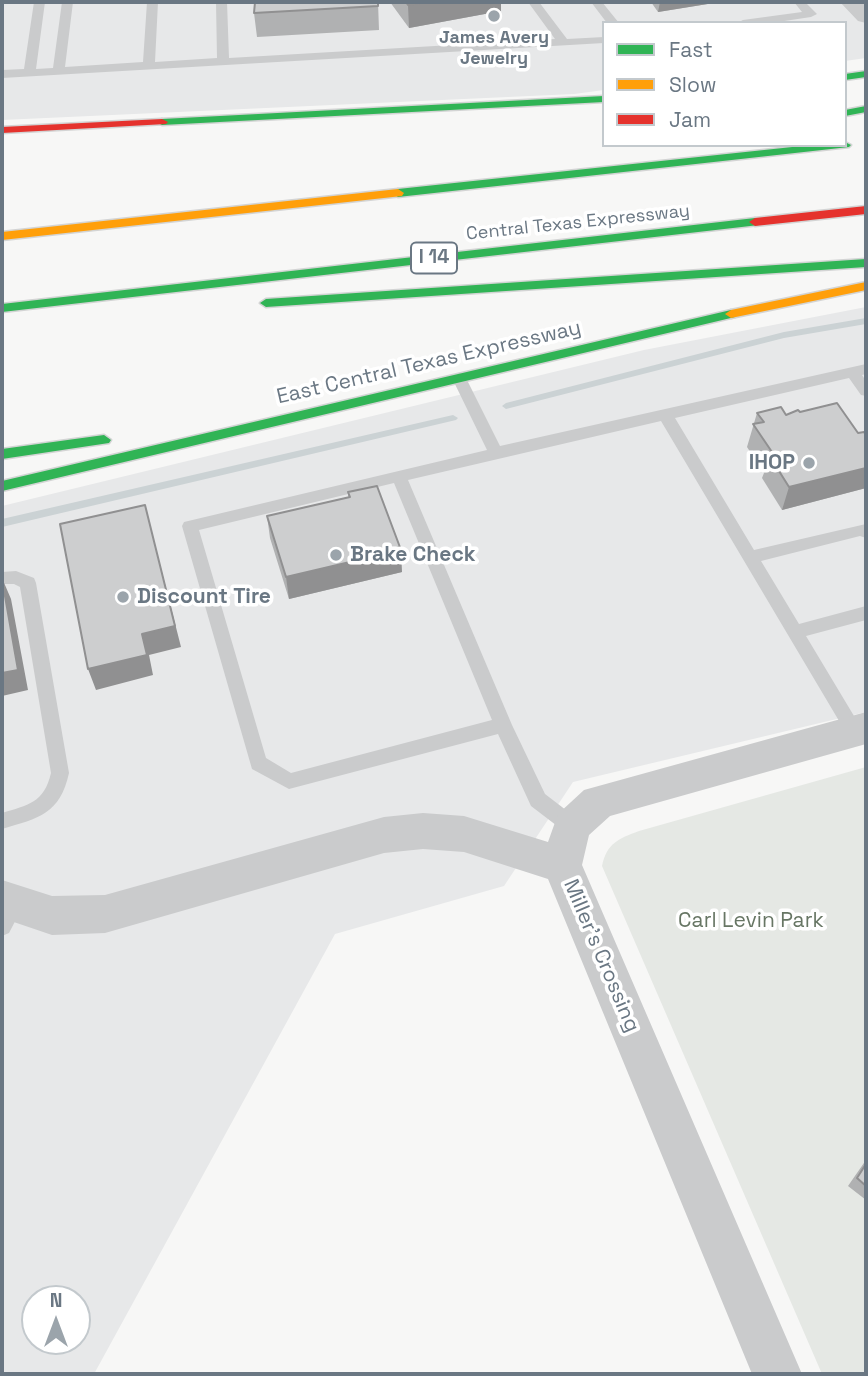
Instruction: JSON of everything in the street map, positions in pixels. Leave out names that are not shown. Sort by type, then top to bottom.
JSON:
[{"type":"main road","points":[[2,130],[602,99]]},
{"type":"main road","points":[[847,113],[866,109]]},
{"type":"main road","points":[[847,145],[866,143]]},
{"type":"main road","points":[[198,215],[256,196],[670,147]]},
{"type":"main road","points":[[2,236],[827,147]]},
{"type":"main road","name":"Central Texas Expressway","points":[[2,308],[606,237],[866,210]]},
{"type":"main road","points":[[251,304],[866,263]]},
{"type":"main road","name":"East Central Texas Expressway","points":[[2,486],[777,303],[866,286]]},
{"type":"main road","points":[[2,323],[43,320]]},
{"type":"main road","points":[[2,454],[126,438],[235,431]]},
{"type":"street","points":[[852,2],[866,16]]},
{"type":"street","points":[[6,910],[67,919],[105,914],[384,835],[423,831],[567,845],[598,802],[860,730]]},
{"type":"street","name":"Miller's Crossing","points":[[567,845],[777,1374]]},
{"type":"lane","points":[[29,73],[39,2]]},
{"type":"lane","points":[[59,71],[67,2]]},
{"type":"lane","points":[[149,66],[152,2]]},
{"type":"lane","points":[[221,2],[223,62]]},
{"type":"lane","points":[[533,2],[564,43]]},
{"type":"lane","points":[[596,2],[611,21]]},
{"type":"lane","points":[[758,21],[810,14],[799,2]]},
{"type":"lane","points":[[2,74],[602,40]]},
{"type":"lane","points":[[503,725],[289,781],[258,763],[190,526],[495,453],[859,371],[866,391]]},
{"type":"lane","points":[[458,378],[495,453]]},
{"type":"lane","points":[[665,414],[794,632],[860,730]]},
{"type":"lane","points":[[399,476],[503,725],[538,800],[567,845]]},
{"type":"lane","points":[[750,557],[864,529],[866,532]]},
{"type":"lane","points":[[2,578],[16,577],[28,583],[60,773],[57,793],[41,809],[2,821]]},
{"type":"lane","points":[[794,632],[866,613]]},
{"type":"shaded area","points":[[2,2],[866,2],[866,58],[847,61],[847,21],[602,21],[602,90],[574,94],[2,120]]},
{"type":"shaded area","points":[[866,307],[866,712],[573,782],[504,886],[335,934],[94,1374],[2,1374],[2,506],[644,350]]},
{"type":"green space","name":"Carl Levin Park","points":[[866,767],[866,1374],[822,1374],[602,866],[614,843],[639,831]]},
{"type":"building","points":[[255,2],[378,2],[378,6],[254,13]]},
{"type":"building","points":[[837,403],[858,433],[864,432],[866,435],[866,468],[789,487],[769,455],[774,455],[753,424],[764,422],[757,413],[781,407],[786,415],[798,410],[800,412]]},
{"type":"building","name":"Brake Check","points":[[377,486],[401,550],[286,577],[267,516],[350,497],[348,492]]},
{"type":"building","name":"Discount Tire","points":[[145,505],[175,626],[142,634],[147,655],[88,669],[60,524]]},
{"type":"building","points":[[2,579],[18,670],[2,673]]},
{"type":"building","points":[[866,1164],[866,1186],[857,1178]]},
{"type":"waterway","points":[[506,406],[784,335],[866,321]]},
{"type":"waterway","points":[[2,523],[453,418]]},
{"type":"traffic: fast","points":[[847,77],[866,74]]},
{"type":"traffic: fast","points":[[162,122],[602,99]]},
{"type":"traffic: fast","points":[[847,113],[866,109]]},
{"type":"traffic: fast","points":[[398,193],[826,147]]},
{"type":"traffic: fast","points":[[2,308],[755,222]]},
{"type":"traffic: fast","points":[[266,303],[866,263]]},
{"type":"traffic: fast","points":[[2,486],[731,314]]},
{"type":"traffic: fast","points":[[2,454],[104,440]]},
{"type":"traffic: slow","points":[[2,236],[398,193]]},
{"type":"traffic: slow","points":[[731,314],[866,286]]},
{"type":"traffic: jam","points":[[2,130],[162,122]]},
{"type":"traffic: jam","points":[[755,222],[866,210]]},
{"type":"place","name":"James Avery Jewelry","points":[[494,16]]},
{"type":"place","name":"IHOP","points":[[809,463]]},
{"type":"place","name":"Brake Check","points":[[336,555]]},
{"type":"place","name":"Discount Tire","points":[[123,597]]}]
